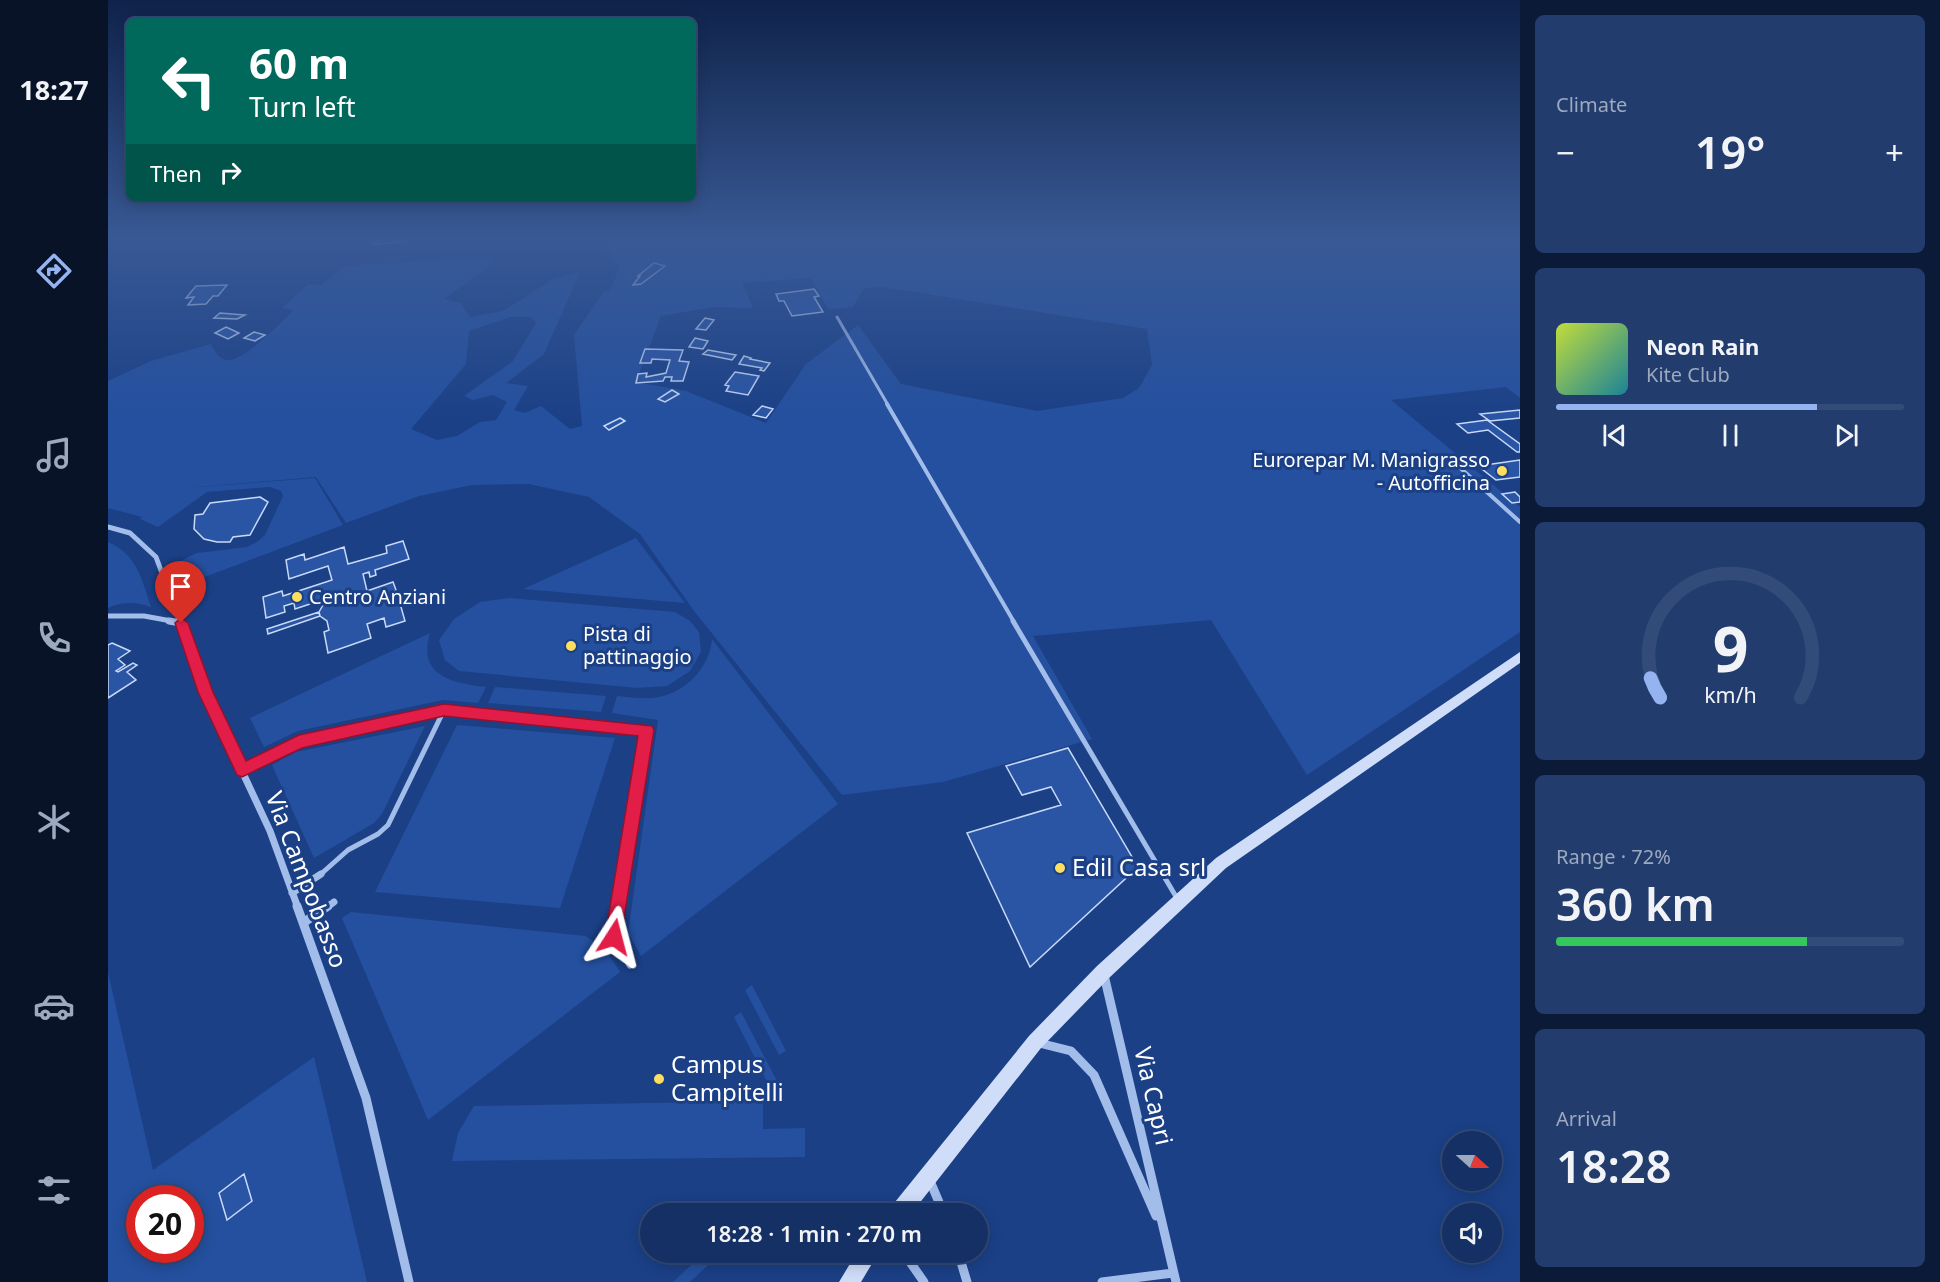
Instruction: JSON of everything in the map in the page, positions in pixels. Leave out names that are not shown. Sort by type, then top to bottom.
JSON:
[{"type":"main road","points":[[907,1203],[1035,1042],[1103,972],[1221,863],[1520,657]]},
{"type":"main road","points":[[849,1282],[862,1263]]},
{"type":"street","name":"Via Campobasso","points":[[108,527],[130,533],[156,557],[205,692],[270,831],[366,1098],[409,1282]]},
{"type":"street","points":[[108,616],[144,616],[181,623]]},
{"type":"street","points":[[242,770],[268,756]]},
{"type":"street","points":[[292,893],[321,874]]},
{"type":"street","points":[[303,923],[334,902]]},
{"type":"street","name":"Via Capri","points":[[1103,972],[1175,1277]]},
{"type":"street","name":"Via Capri","points":[[1035,1042],[1071,1051],[1094,1075],[1162,1229]]},
{"type":"street","points":[[928,1176],[939,1203]]},
{"type":"street","points":[[911,1263],[924,1282]]},
{"type":"street","points":[[961,1263],[967,1282]]},
{"type":"street","points":[[1102,1282],[1175,1277]]},
{"type":"lane","points":[[837,317],[1179,902]]},
{"type":"lane","points":[[1457,465],[1520,522]]},
{"type":"lane","points":[[268,756],[299,742],[444,710],[646,730],[614,937],[630,965]]},
{"type":"lane","points":[[321,874],[343,853],[356,844],[375,837],[388,825],[444,710]]},
{"type":"shaded area","points":[[291,300],[448,300],[461,303],[470,317],[503,311],[520,300],[568,300],[544,354],[506,383],[528,386],[514,410],[525,413],[541,406],[570,429],[582,426],[574,335],[598,300],[749,300],[753,308],[713,307],[661,316],[636,382],[686,391],[766,423],[806,364],[858,325],[901,384],[1037,411],[1123,398],[1139,388],[1152,365],[1147,329],[963,300],[1520,300],[1520,398],[1506,387],[1391,400],[1520,507],[1520,632],[1307,775],[1211,620],[1033,636],[1092,739],[943,782],[842,795],[694,611],[640,534],[589,497],[529,484],[472,485],[419,496],[346,523],[316,477],[185,488],[315,478],[343,525],[191,582],[182,560],[197,553],[247,547],[257,542],[265,535],[283,496],[281,491],[270,487],[207,492],[158,527],[140,519],[142,517],[108,508],[108,381],[151,361],[211,344],[221,358],[234,359],[262,341],[294,310],[282,308]],"holes":[[[510,317],[531,317],[536,323],[513,361],[464,396],[473,400],[493,395],[507,402],[496,420],[480,422],[457,436],[437,440],[411,429],[466,364],[469,331]]]},
{"type":"shaded area","points":[[823,300],[857,300],[853,307],[828,309]]},
{"type":"shaded area","points":[[636,538],[685,603],[523,589]]},
{"type":"shaded area","points":[[108,542],[126,553],[132,561],[141,578],[151,607],[130,603],[108,608]]},
{"type":"shaded area","name":"Pista di pattinaggio","points":[[509,598],[675,612],[690,621],[699,632],[701,652],[690,671],[667,686],[637,688],[459,671],[445,660],[439,640],[454,619],[480,602]]},
{"type":"shaded area","points":[[430,633],[427,648],[428,659],[433,668],[440,675],[461,683],[486,687],[478,703],[443,700],[298,731],[264,747],[250,718]]},
{"type":"shaded area","points":[[712,639],[838,804],[641,956],[628,933],[658,720],[612,713],[617,696],[659,697],[687,684],[695,677],[707,659]]},
{"type":"shaded area","points":[[495,687],[606,696],[601,712],[488,703]]},
{"type":"shaded area","points":[[457,725],[615,738],[560,908],[375,892]]},
{"type":"shaded area","points":[[425,726],[382,814],[374,823],[314,858],[272,765],[296,752]]},
{"type":"shaded area","points":[[351,912],[585,936],[605,951],[620,972],[428,1120],[342,918]]},
{"type":"shaded area","points":[[108,972],[153,1170],[314,1057],[367,1282],[108,1282]]},
{"type":"shaded area","points":[[752,985],[786,1051],[779,1055],[745,990]]},
{"type":"shaded area","points":[[741,1012],[779,1085],[772,1091],[734,1017]]},
{"type":"shaded area","points":[[763,1101],[763,1129],[805,1128],[805,1157],[452,1161],[458,1133],[474,1106]]},
{"type":"shaded area","points":[[693,1263],[710,1263],[690,1282],[673,1282]]},
{"type":"building","points":[[192,300],[210,300],[206,304],[188,305]]},
{"type":"building","points":[[816,300],[823,312],[792,316],[784,301],[779,301]]},
{"type":"building","points":[[220,313],[245,315],[237,319],[214,318]]},
{"type":"building","points":[[705,318],[714,320],[706,330],[696,329]]},
{"type":"building","points":[[226,327],[239,333],[228,339],[215,333]]},
{"type":"building","points":[[254,332],[265,335],[255,341],[244,338]]},
{"type":"building","points":[[695,338],[708,341],[703,349],[689,347]]},
{"type":"building","points":[[645,349],[683,350],[679,361],[689,362],[683,381],[671,381],[672,377],[665,377],[663,381],[636,383],[638,374],[647,373],[646,377],[666,373],[670,360],[652,359],[651,363],[640,363]]},
{"type":"building","points":[[708,350],[736,355],[732,360],[703,354]]},
{"type":"building","points":[[744,356],[770,363],[764,371],[760,370],[762,368],[739,364]]},
{"type":"building","points":[[735,372],[759,376],[748,395],[726,391],[729,386],[725,385]]},
{"type":"building","points":[[672,390],[679,394],[665,402],[658,399]]},
{"type":"building","points":[[762,406],[773,409],[766,418],[753,415]]},
{"type":"building","points":[[1520,410],[1520,418],[1490,421],[1480,414]]},
{"type":"building","points":[[620,418],[625,421],[609,430],[604,426]]},
{"type":"building","points":[[1487,420],[1520,444],[1520,452],[1488,430],[1468,433],[1457,424]]},
{"type":"building","name":"Eurorepar M. Manigrasso - Autofficina","points":[[1520,460],[1520,477],[1496,480],[1478,466]]},
{"type":"building","points":[[1515,492],[1520,497],[1520,502],[1512,503],[1502,494]]},
{"type":"building","points":[[260,497],[268,502],[250,535],[233,537],[230,542],[217,542],[204,539],[194,529],[195,515],[203,514],[210,503]]},
{"type":"building","name":"Centro Anziani","points":[[403,541],[409,559],[375,570],[376,575],[370,577],[369,572],[363,574],[367,591],[393,582],[396,590],[391,592],[392,595],[397,593],[405,621],[386,627],[384,618],[367,624],[371,638],[328,653],[324,632],[329,630],[327,621],[320,616],[319,612],[323,605],[341,599],[340,594],[295,609],[294,603],[284,606],[285,612],[266,618],[263,597],[282,591],[283,596],[332,580],[328,566],[289,579],[286,560],[304,554],[305,560],[344,547],[348,564],[387,553],[386,546]]},
{"type":"building","points":[[319,612],[320,616],[268,634],[267,629]]},
{"type":"building","points":[[112,643],[130,651],[118,659],[125,665],[116,671],[133,663],[137,665],[127,672],[136,680],[108,698],[108,645]]},
{"type":"building","points":[[1068,748],[1138,867],[1030,967],[967,833],[1061,805],[1051,787],[1022,795],[1006,766]]},
{"type":"building","points":[[244,1174],[252,1201],[227,1220],[219,1193]]},
{"type":"place","name":"Eurorepar M. Manigrasso - Autofficina","points":[[1502,471]]},
{"type":"place","name":"Centro Anziani","points":[[297,597]]},
{"type":"place","name":"Pista di pattinaggio","points":[[571,646]]},
{"type":"place","name":"Edil Casa srl","points":[[1060,868]]},
{"type":"place","name":"Campus Campitelli","points":[[659,1079]]},
{"type":"route","points":[[181,623],[205,692],[242,770],[299,742],[444,710],[646,730],[614,937]]}]
